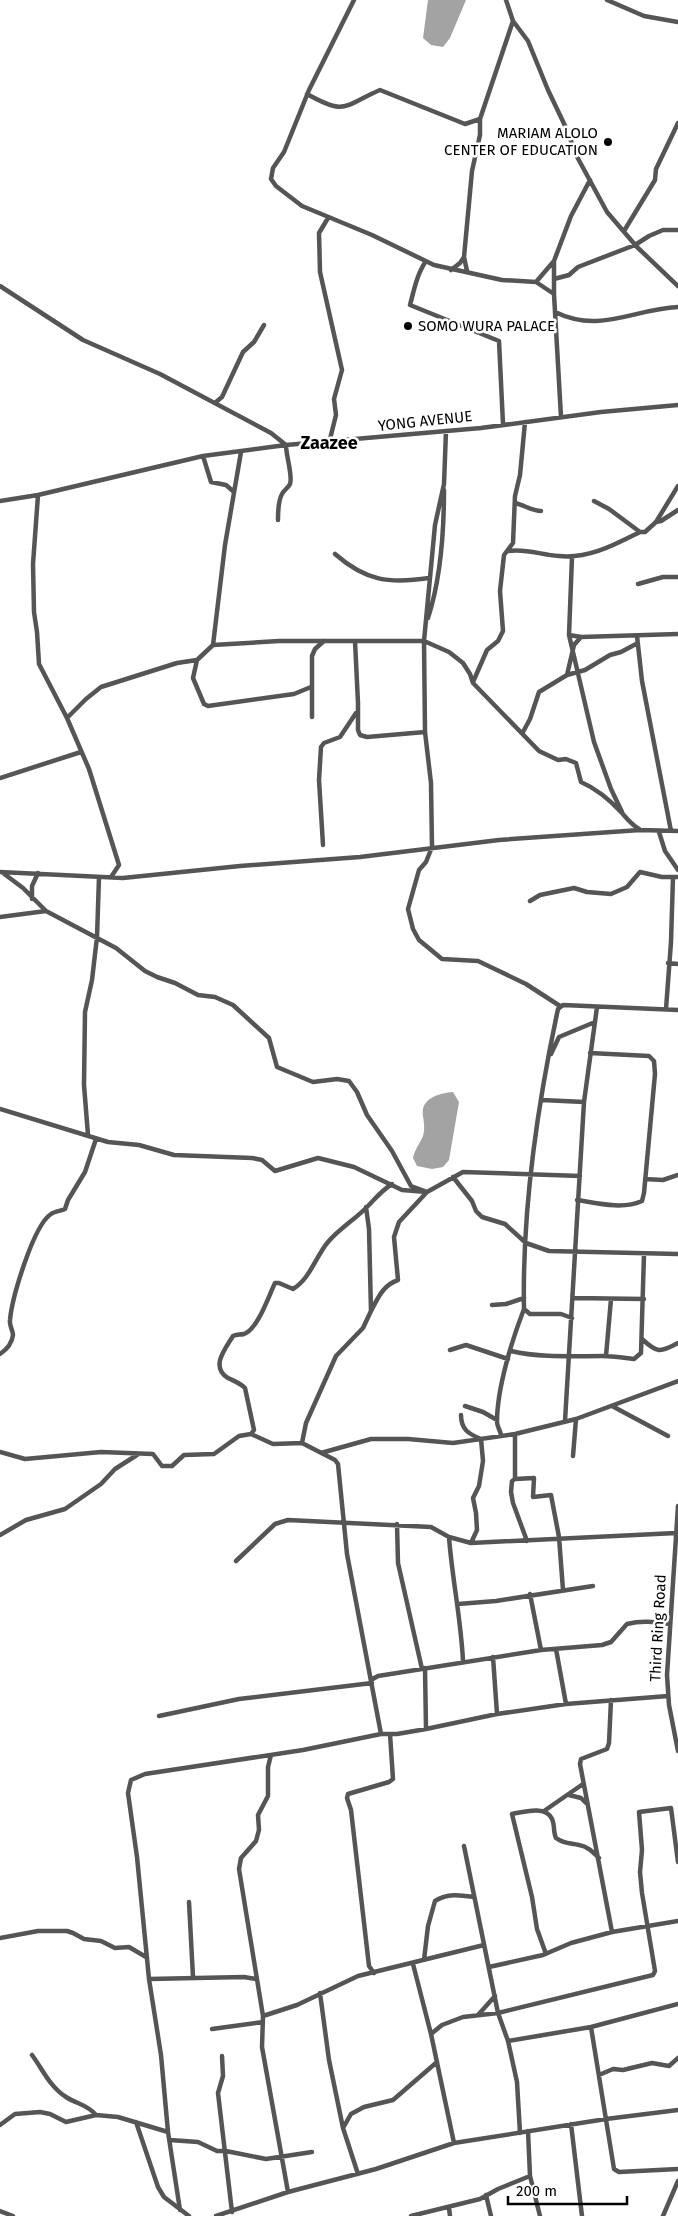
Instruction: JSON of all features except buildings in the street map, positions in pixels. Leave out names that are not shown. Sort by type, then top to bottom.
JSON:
[{"type":"street","points":[[354,0],[307,94],[284,152],[274,168],[271,179],[276,186],[295,201],[328,218],[372,235],[426,262],[451,270],[467,271],[502,280],[536,282],[554,294]]},
{"type":"street","points":[[506,0],[513,21],[528,42],[575,152],[607,212],[635,245],[678,286]]},
{"type":"street","points":[[607,0],[644,16],[678,22]]},
{"type":"street","points":[[467,271],[464,257],[472,171],[480,135],[480,119],[513,21]]},
{"type":"street","points":[[307,94],[339,108],[348,107],[380,90],[465,124],[480,119]]},
{"type":"street","points":[[624,231],[655,180],[656,168],[678,124]]},
{"type":"street","points":[[536,282],[554,261],[571,216],[590,180]]},
{"type":"street","points":[[328,218],[320,233],[320,266],[342,370],[334,399],[336,415],[329,443]]},
{"type":"street","points":[[554,279],[569,275],[578,267],[635,245],[663,230],[678,230]]},
{"type":"street","points":[[451,270],[464,257]]},
{"type":"street","points":[[554,261],[561,417]]},
{"type":"street","points":[[426,262],[418,272],[417,283],[410,305],[499,341],[503,424]]},
{"type":"street","points":[[0,286],[83,340],[136,363],[216,402],[271,433],[286,446],[286,457],[291,477],[290,484],[282,494],[278,520]]},
{"type":"street","points":[[555,312],[567,318],[596,322],[678,307]]},
{"type":"street","points":[[216,402],[222,397],[243,352],[254,342],[264,325]]},
{"type":"street","points":[[222,397],[226,408]]},
{"type":"street","name":"YONG AVENUE","points":[[0,501],[38,495],[204,456],[286,446],[446,432],[561,417],[678,405]]},
{"type":"street","points":[[473,683],[487,650],[498,641],[504,631],[500,591],[504,555],[513,543],[515,502],[525,422]]},
{"type":"street","points":[[425,625],[432,603],[440,557],[446,432]]},
{"type":"street","points":[[241,452],[213,645],[197,660],[193,678],[204,704],[208,706],[294,694],[311,687]]},
{"type":"street","points":[[204,456],[211,482],[226,485],[234,492]]},
{"type":"street","points":[[444,484],[435,525],[424,641],[425,732],[431,783],[432,847],[426,862],[419,870],[408,909],[413,929],[420,940],[442,959],[478,961],[526,984],[560,1006],[678,1010]]},
{"type":"street","points":[[508,551],[520,549],[558,556],[572,556],[593,554],[604,550],[649,529],[656,522],[678,486]]},
{"type":"street","points":[[38,495],[33,564],[34,612],[38,632],[39,664],[67,718],[89,769],[119,865],[111,877]]},
{"type":"street","points":[[594,501],[609,509],[640,532]]},
{"type":"street","points":[[515,502],[530,507],[534,511],[541,511]]},
{"type":"street","points":[[656,522],[662,521],[678,510]]},
{"type":"street","points":[[335,554],[348,565],[379,579],[400,582],[429,578]]},
{"type":"street","points":[[572,556],[569,635],[594,742],[611,789],[623,814],[628,822],[640,830]]},
{"type":"street","points":[[638,584],[663,577],[678,577]]},
{"type":"street","points":[[569,635],[581,637],[678,634]]},
{"type":"street","points":[[637,636],[636,644],[670,831]]},
{"type":"street","points":[[567,675],[573,648],[581,637]]},
{"type":"street","points":[[213,645],[325,640],[424,641],[449,652],[463,663],[473,683],[523,732],[539,751],[547,756],[576,763],[581,782],[597,789],[623,814]]},
{"type":"street","points":[[312,717],[312,656],[315,649],[325,640]]},
{"type":"street","points":[[355,641],[358,730],[362,737],[425,732]]},
{"type":"street","points":[[523,732],[540,692],[567,675],[636,644]]},
{"type":"street","points":[[67,718],[86,699],[110,683],[177,663],[197,660]]},
{"type":"street","points":[[323,845],[319,780],[321,748],[324,744],[338,740],[357,712]]},
{"type":"street","points":[[0,778],[81,752]]},
{"type":"street","points":[[1,872],[111,877],[360,857],[499,840],[640,830],[678,831]]},
{"type":"street","points":[[659,832],[665,851],[678,870]]},
{"type":"street","points":[[1,872],[23,888],[46,911],[116,948],[145,971],[198,995],[215,998],[233,1005],[269,1038],[278,1067],[313,1082],[337,1079],[349,1081],[357,1092],[367,1115],[392,1151],[408,1181],[412,1186],[426,1192]]},
{"type":"street","points":[[530,901],[540,895],[574,888],[587,892],[611,894],[627,887],[640,872],[662,877],[675,877],[666,1009]]},
{"type":"street","points":[[32,899],[32,886],[38,873]]},
{"type":"street","points":[[88,1135],[84,1085],[85,1012],[92,980],[97,937],[99,877]]},
{"type":"street","points":[[0,916],[46,911]]},
{"type":"street","points":[[668,963],[678,964]]},
{"type":"street","points":[[501,1436],[498,1420],[500,1394],[508,1359],[524,1309],[531,1173],[546,1063],[560,1006]]},
{"type":"street","points":[[565,1420],[584,1102],[598,1007]]},
{"type":"street","points":[[546,1063],[558,1037],[595,1022]]},
{"type":"street","points":[[577,1200],[613,1205],[638,1204],[642,1202],[655,1074],[654,1061],[649,1056],[590,1053]]},
{"type":"street","points":[[542,1100],[584,1102]]},
{"type":"street","points":[[0,1109],[108,1142],[138,1145],[174,1155],[252,1158],[262,1160],[275,1171],[318,1158],[354,1167],[402,1190],[426,1192]]},
{"type":"street","points":[[0,1354],[6,1350],[12,1337],[10,1320],[15,1295],[25,1262],[40,1226],[52,1213],[65,1208],[85,1172],[96,1138]]},
{"type":"street","points":[[302,1444],[306,1423],[336,1356],[363,1328],[380,1292],[390,1282],[398,1280],[394,1237],[399,1222],[426,1192],[463,1172],[580,1176]]},
{"type":"street","points":[[645,1179],[663,1180],[678,1175]]},
{"type":"street","points":[[453,1178],[472,1202],[476,1211],[482,1216],[505,1224],[526,1243],[549,1251],[678,1254]]},
{"type":"street","points":[[251,1434],[254,1430],[245,1388],[219,1370],[219,1363],[225,1349],[233,1336],[245,1334],[250,1330],[263,1311],[276,1284],[279,1283],[293,1289],[297,1286],[324,1250],[326,1244],[366,1208],[379,1193],[392,1184]]},
{"type":"street","points":[[366,1208],[369,1229],[371,1311]]},
{"type":"street","points":[[511,1351],[522,1354],[606,1356],[634,1359],[641,1353],[644,1254]]},
{"type":"street","points":[[492,1305],[506,1304],[524,1298]]},
{"type":"street","points":[[573,1298],[644,1299]]},
{"type":"street","points":[[606,1356],[611,1299]]},
{"type":"street","points":[[524,1309],[530,1314],[560,1314],[572,1318]]},
{"type":"street","points":[[642,1339],[653,1350],[666,1351],[678,1343]]},
{"type":"street","points":[[450,1350],[466,1345],[508,1359]]},
{"type":"street","points":[[320,1454],[371,1439],[408,1439],[453,1444],[546,1428],[565,1420],[576,1419],[678,1381]]},
{"type":"street","points":[[465,1406],[483,1412],[498,1420]]},
{"type":"street","points":[[612,1406],[668,1436]]},
{"type":"street","points":[[462,1416],[461,1425],[468,1433],[480,1440]]},
{"type":"street","points":[[573,1456],[576,1419]]},
{"type":"street","points":[[0,1452],[25,1458],[101,1452],[154,1454],[162,1466],[172,1466],[184,1455],[214,1454],[240,1436],[251,1434],[273,1444],[302,1444],[335,1460],[338,1464],[347,1554],[381,1734]]},
{"type":"street","points":[[514,1434],[515,1479],[512,1481],[511,1492],[527,1541]]},
{"type":"street","points":[[471,1543],[477,1530],[473,1498],[479,1486],[483,1462],[480,1440]]},
{"type":"street","points":[[0,1534],[26,1520],[65,1509],[101,1484],[115,1469],[138,1454]]},
{"type":"street","points":[[515,1479],[534,1478],[533,1497],[551,1495],[559,1538],[563,1590]]},
{"type":"street","name":"Third Ring Road","points":[[678,1506],[676,1569],[670,1624],[668,1696],[678,1751]]},
{"type":"street","points":[[236,1561],[275,1524],[288,1520],[431,1527],[471,1543],[676,1533]]},
{"type":"street","points":[[397,1524],[398,1563],[423,1669],[426,1729]]},
{"type":"street","points":[[450,1536],[451,1565],[458,1604],[463,1661]]},
{"type":"street","points":[[458,1604],[496,1601],[530,1594],[593,1586]]},
{"type":"street","points":[[530,1594],[541,1650]]},
{"type":"street","points":[[159,1716],[239,1699],[372,1681],[378,1676],[463,1661],[556,1648],[602,1645],[611,1642],[630,1623],[646,1621],[670,1624]]},
{"type":"street","points":[[556,1648],[566,1704]]},
{"type":"street","points":[[493,1657],[497,1714]]},
{"type":"street","points":[[180,2210],[168,2132],[161,2055],[146,1958],[137,1857],[128,1793],[130,1780],[145,1774],[271,1755],[381,1734],[426,1729],[497,1714],[566,1704],[668,1696]]},
{"type":"street","points":[[611,1700],[609,1743],[607,1749],[581,1759],[583,1784],[612,1932]]},
{"type":"street","points":[[374,1973],[369,1966],[347,1798],[348,1794],[389,1782],[392,1779],[390,1734]]},
{"type":"street","points":[[271,1755],[268,1767],[268,1796],[258,1815],[259,1830],[256,1841],[241,1858],[239,1869],[263,2019],[262,2047],[280,2158],[288,2192]]},
{"type":"street","points":[[546,1954],[537,1929],[532,1897],[511,1817],[513,1814],[544,1811],[583,1784]]},
{"type":"street","points":[[568,1794],[581,1798],[587,1804]]},
{"type":"street","points":[[431,2034],[448,2022],[463,2017],[498,2013],[650,1977],[655,1971],[640,1872],[642,1850],[639,1812],[671,1808],[678,1862]]},
{"type":"street","points":[[544,1811],[553,1820],[556,1838],[565,1844],[580,1845],[588,1848],[599,1858]]},
{"type":"street","points":[[464,1846],[498,2013],[508,2041],[516,2082],[520,2133]]},
{"type":"street","points":[[424,1960],[428,1926],[435,1901],[442,1896],[457,1894],[474,1897]]},
{"type":"street","points":[[189,1902],[193,1977]]},
{"type":"street","points":[[489,1967],[546,1954],[572,1943],[612,1932],[678,1921]]},
{"type":"street","points":[[0,1938],[38,1931],[73,1932],[84,1939],[95,1939],[115,1948],[129,1947],[146,1958]]},
{"type":"street","points":[[212,2029],[263,2019],[358,1976],[484,1945]]},
{"type":"street","points":[[413,1964],[431,2034],[442,2097],[454,2143]]},
{"type":"street","points":[[149,1979],[244,1977],[256,1979]]},
{"type":"street","points":[[320,1993],[329,2060],[343,2128],[358,2174]]},
{"type":"street","points":[[478,2015],[495,1996]]},
{"type":"street","points":[[508,2041],[591,2027],[678,2004]]},
{"type":"street","points":[[591,2027],[616,2171],[678,2168]]},
{"type":"street","points":[[32,2055],[47,2080],[67,2098],[91,2108],[96,2115]]},
{"type":"street","points":[[222,2056],[223,2076],[218,2093],[232,2212]]},
{"type":"street","points":[[599,2075],[613,2069],[623,2070],[652,2063],[669,2066],[678,2058]]},
{"type":"street","points":[[343,2128],[351,2114],[364,2106],[393,2100],[437,2062]]},
{"type":"street","points":[[216,2216],[288,2192],[358,2174],[454,2143],[571,2124],[678,2110]]},
{"type":"street","points":[[0,2125],[21,2112],[50,2114],[66,2122],[96,2115],[118,2117],[168,2132]]},
{"type":"street","points":[[136,2122],[158,2187],[164,2197],[189,2216]]},
{"type":"street","points":[[571,2124],[582,2216]]},
{"type":"street","points":[[528,2131],[530,2176],[540,2216]]},
{"type":"street","points":[[170,2140],[198,2142],[217,2151],[266,2159],[312,2152]]},
{"type":"street","points":[[411,2216],[480,2199],[530,2176]]},
{"type":"street","points":[[663,2216],[678,2181]]},
{"type":"street","points":[[486,2195],[491,2216]]},
{"type":"street","points":[[449,2208],[450,2216]]},
{"type":"street","points":[[0,2211],[13,2216]]},
{"type":"shaded area","points":[[428,0],[466,0],[450,38],[443,47],[431,45],[423,38]]},
{"type":"shaded area","points":[[453,1092],[459,1102],[449,1160],[443,1167],[432,1169],[417,1166],[413,1158],[424,1133],[423,1110],[425,1105],[437,1095]]},
{"type":"place","name":"MARIAM ALOLO CENTER OF EDUCATION","points":[[608,142]]},
{"type":"place","name":"SOMO WURA PALACE","points":[[408,326]]},
{"type":"district","name":"Zaazee","points":[[329,443]]}]
